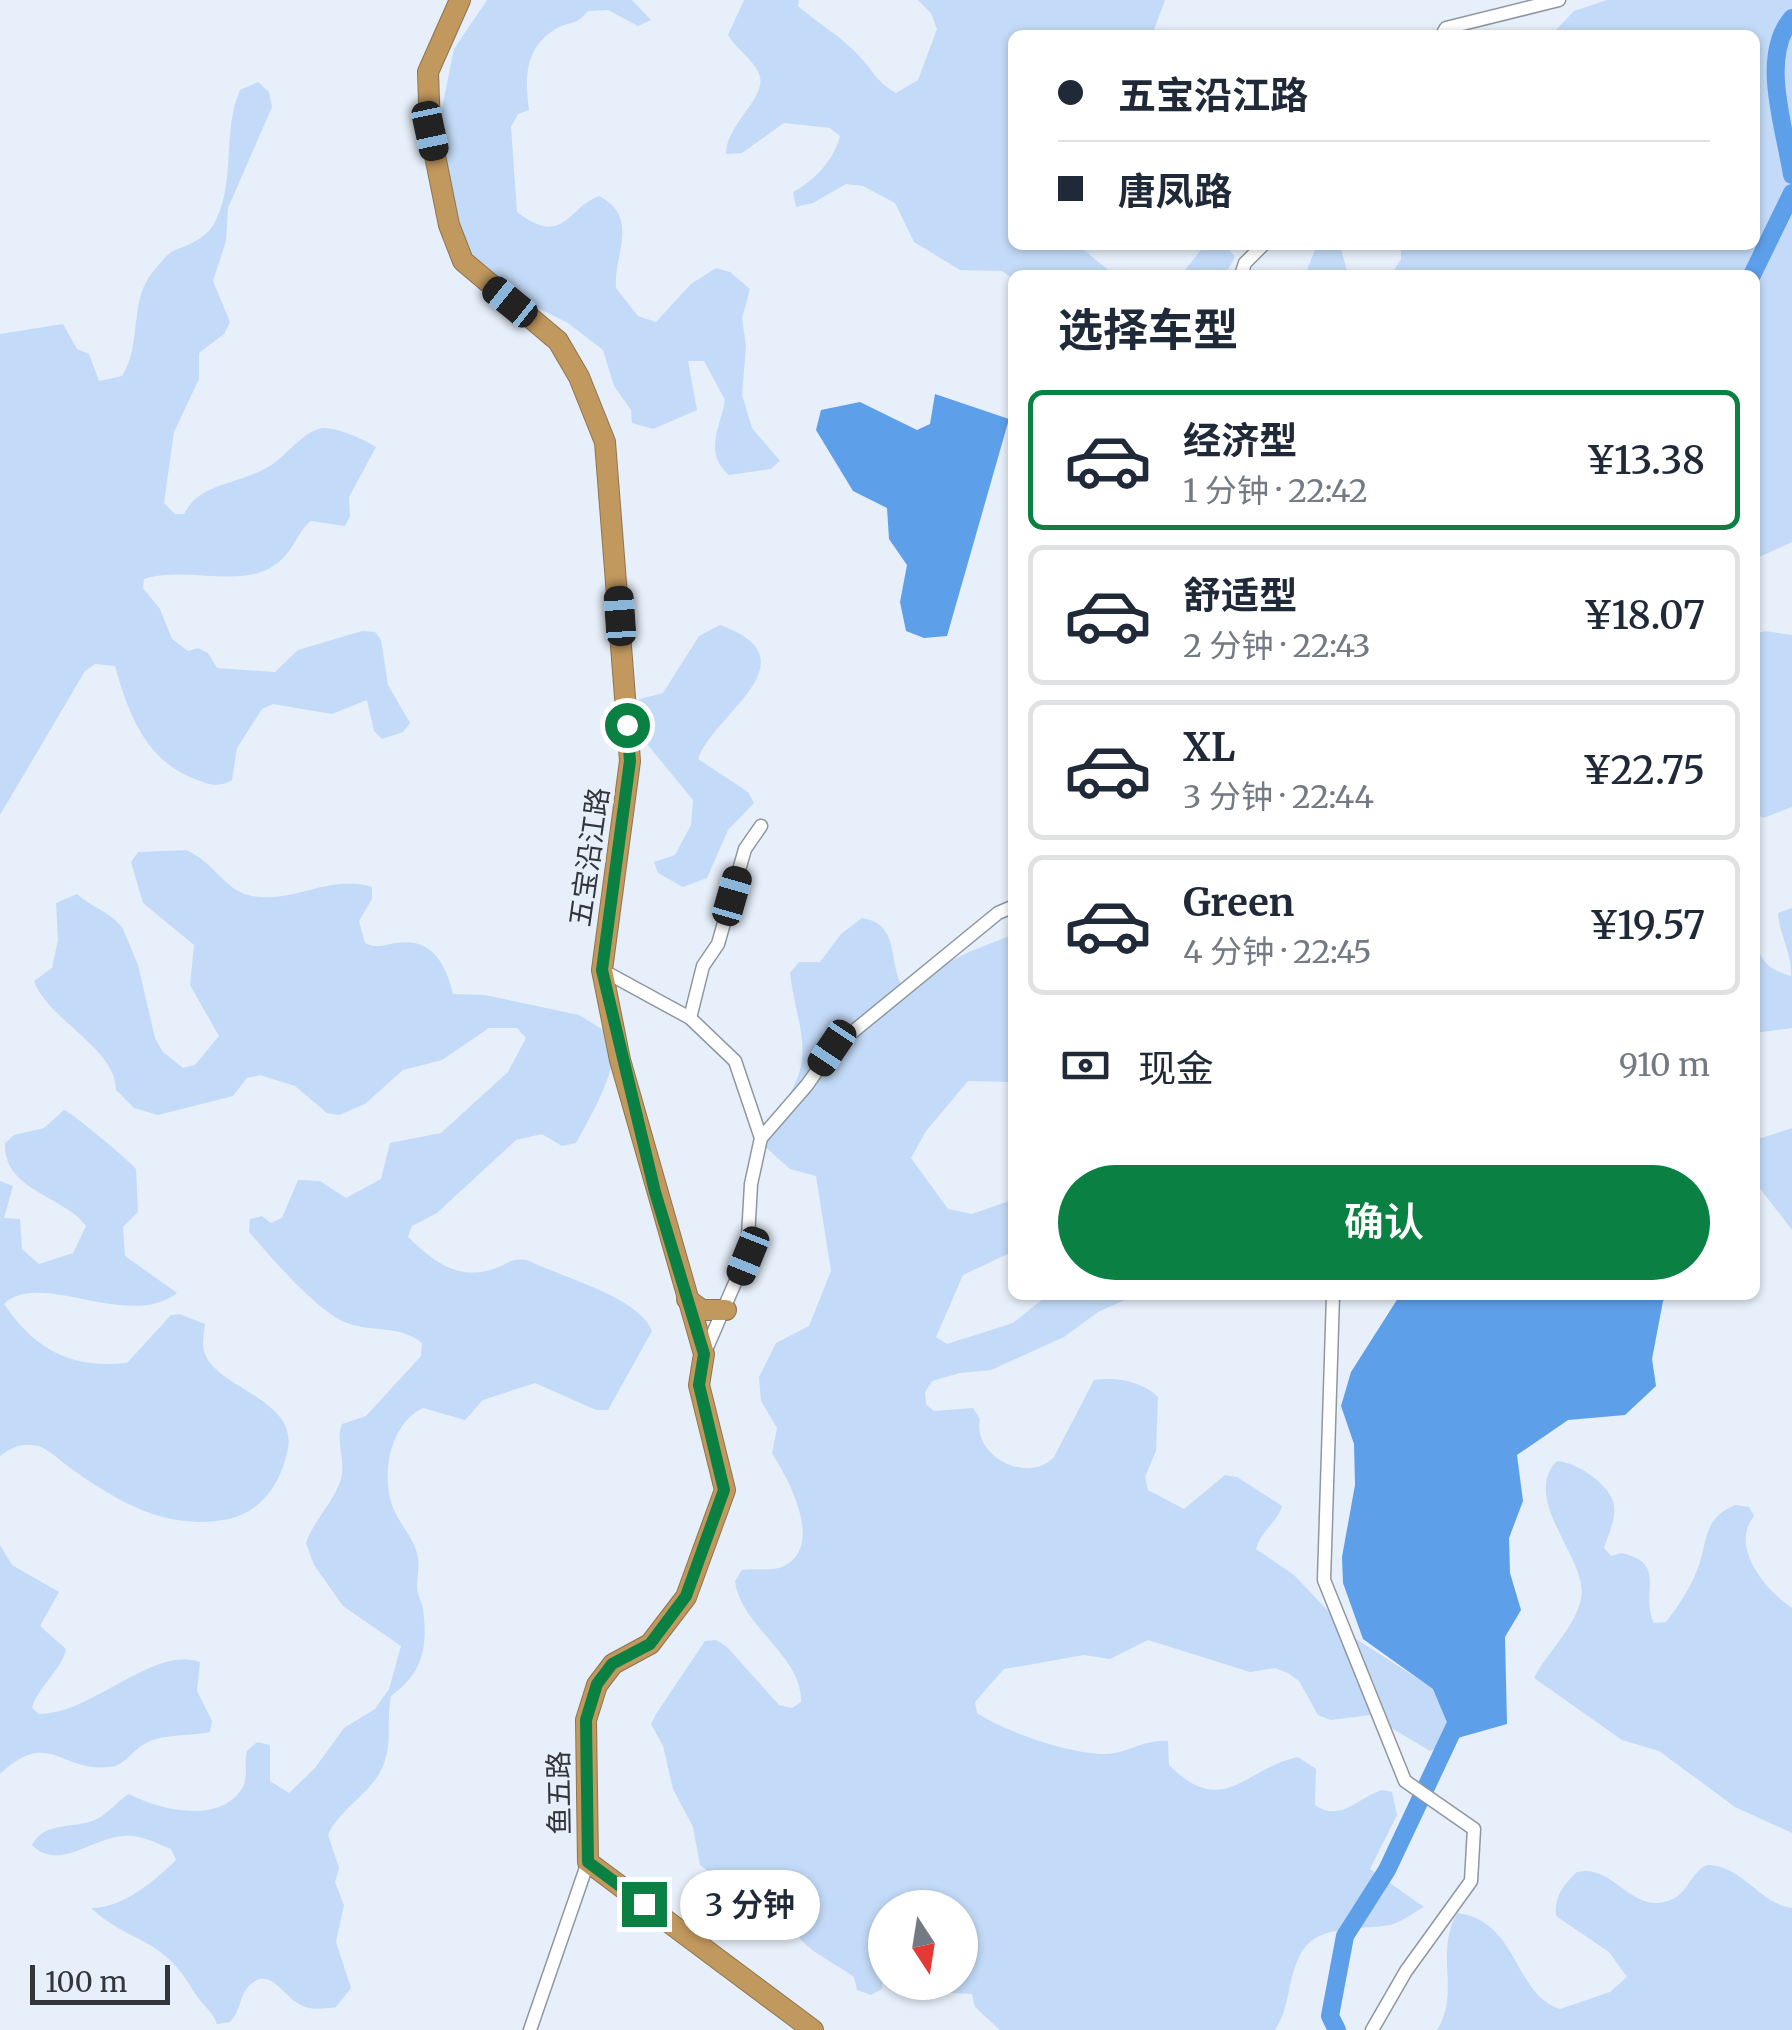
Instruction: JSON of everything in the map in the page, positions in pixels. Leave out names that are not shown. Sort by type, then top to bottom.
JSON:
[{"type":"highway","name":"五宝沿江路","points":[[460,0],[428,72],[430,131],[449,225],[463,262],[558,340],[606,442],[630,761],[602,970],[620,1060],[704,1354]]},
{"type":"highway","points":[[687,1299],[702,1310],[726,1310]]},
{"type":"highway","name":"鱼五路","points":[[588,1862],[586,1720],[597,1684],[612,1664],[650,1644],[686,1596],[724,1490],[699,1385],[704,1354]]},
{"type":"highway","points":[[588,1862],[813,2030]]},
{"type":"street","points":[[1445,30],[1559,0]]},
{"type":"street","points":[[1242,270],[1258,250]]},
{"type":"street","points":[[690,1018],[703,966],[718,944],[745,849],[761,826]]},
{"type":"street","points":[[704,1354],[748,1256],[751,1184],[761,1138],[807,1086],[832,1048],[1008,909]]},
{"type":"street","points":[[602,970],[690,1018],[735,1061],[761,1138]]},
{"type":"street","points":[[1332,1300],[1324,1580],[1405,1781],[1474,1829],[1471,1882],[1406,1972],[1372,2030]]},
{"type":"street","name":"鱼五路","points":[[530,2030],[588,1862]]},
{"type":"shaded area","points":[[487,0],[632,0],[651,20],[638,26],[608,10],[588,11],[579,20],[554,30],[537,46],[527,77],[529,110],[518,114],[511,127],[517,212],[533,222],[555,226],[599,196],[612,205],[622,226],[616,288],[638,316],[656,322],[691,284],[716,268],[730,272],[750,289],[742,318],[746,346],[742,395],[752,428],[780,461],[771,469],[729,475],[721,466],[715,440],[725,400],[704,361],[688,361],[697,410],[653,429],[632,423],[631,410],[614,386],[603,350],[568,323],[518,298],[485,271],[456,233],[439,123],[454,49]]},
{"type":"shaded area","points":[[744,0],[799,0],[798,6],[852,49],[896,93],[918,80],[937,29],[931,13],[918,0],[1165,0],[1154,30],[1008,30],[1008,250],[1084,250],[1108,270],[1008,270],[1008,275],[1002,271],[960,270],[914,242],[895,203],[863,186],[846,184],[813,203],[796,207],[793,192],[822,169],[840,136],[830,128],[784,123],[742,153],[726,154],[733,132],[760,83],[756,69],[728,35]]},
{"type":"shaded area","points":[[1607,0],[1792,0],[1792,542],[1760,557],[1760,270],[1394,270],[1401,250],[1760,250],[1760,30],[1556,30],[1574,11]]},
{"type":"shaded area","points":[[258,82],[269,92],[272,107],[228,208],[226,241],[213,281],[230,322],[224,334],[199,353],[199,379],[174,432],[164,503],[175,514],[184,514],[200,496],[268,467],[318,429],[337,430],[376,447],[349,497],[350,516],[345,526],[311,521],[285,556],[257,573],[159,576],[144,579],[143,588],[160,609],[172,639],[188,651],[198,648],[208,653],[217,668],[275,672],[298,650],[362,631],[375,632],[381,640],[388,685],[410,723],[403,732],[382,739],[374,731],[367,700],[332,714],[273,704],[262,709],[237,748],[232,780],[210,784],[178,771],[152,748],[133,718],[115,666],[95,664],[85,671],[0,815],[0,334],[63,324],[77,349],[89,354],[99,381],[122,376],[132,351],[145,284],[168,255],[203,236],[216,220],[226,188],[235,106],[240,90]]},
{"type":"shaded area","points":[[1201,250],[1229,250],[1235,257],[1228,270],[1185,270]]},
{"type":"shaded area","points":[[1315,250],[1341,250],[1347,270],[1307,270]]},
{"type":"shaded area","points":[[720,625],[748,639],[760,654],[760,671],[698,759],[748,792],[754,803],[728,830],[707,878],[683,887],[658,873],[654,862],[675,855],[691,825],[693,800],[629,722],[628,702],[663,693],[699,636]]},
{"type":"shaded area","points":[[1760,632],[1792,635],[1792,807],[1763,818],[1760,816]]},
{"type":"shaded area","points":[[186,850],[248,895],[279,896],[341,884],[372,887],[372,899],[359,921],[365,943],[419,944],[441,963],[453,994],[485,995],[579,1015],[613,1036],[608,1076],[576,1143],[562,1146],[542,1134],[516,1140],[437,1213],[412,1226],[408,1237],[438,1261],[459,1271],[483,1272],[514,1260],[527,1260],[615,1298],[632,1308],[652,1331],[608,1410],[596,1410],[535,1383],[483,1400],[465,1420],[423,1408],[402,1426],[390,1453],[388,1482],[394,1510],[417,1555],[424,1647],[417,1668],[391,1696],[388,1748],[378,1776],[328,1835],[339,1868],[335,1882],[344,1905],[336,1942],[351,1988],[336,2007],[315,2009],[301,2005],[274,1983],[262,1979],[246,1990],[230,2022],[217,2024],[170,1960],[91,1908],[114,1904],[148,1885],[176,1860],[171,1849],[129,1836],[111,1838],[64,1855],[42,1852],[32,1845],[52,1829],[97,1819],[129,1794],[172,1809],[218,1807],[241,1790],[247,1751],[257,1742],[270,1745],[270,1781],[289,1793],[315,1768],[344,1728],[375,1709],[389,1689],[401,1646],[343,1606],[314,1565],[306,1543],[341,1479],[342,1424],[366,1416],[421,1356],[422,1343],[404,1333],[357,1326],[335,1317],[295,1283],[249,1232],[250,1219],[262,1216],[271,1223],[282,1218],[298,1180],[320,1181],[346,1198],[381,1179],[390,1143],[441,1133],[508,1072],[526,1038],[517,1028],[489,1028],[442,1060],[403,1070],[365,1104],[339,1115],[327,1113],[295,1086],[260,1075],[247,1078],[233,1096],[158,1115],[134,1108],[116,1090],[113,1075],[94,1047],[53,1009],[34,981],[52,968],[58,940],[56,903],[77,894],[123,929],[138,965],[155,1038],[163,1052],[183,1068],[195,1065],[219,1036],[190,985],[194,945],[143,903],[131,862],[138,852]]},
{"type":"shaded area","points":[[1792,908],[1792,1028],[1760,1032],[1760,954],[1767,964],[1791,976],[1778,913]]},
{"type":"shaded area","points":[[862,918],[874,922],[888,935],[902,986],[1008,937],[1008,1082],[968,1081],[926,1131],[911,1158],[948,1209],[972,1214],[1008,1201],[1008,1254],[963,1275],[936,1337],[947,1344],[1013,1323],[1042,1300],[1125,1300],[1098,1312],[1064,1337],[991,1370],[932,1381],[925,1392],[926,1404],[934,1411],[973,1408],[980,1419],[985,1444],[993,1455],[1017,1467],[1030,1468],[1054,1457],[1094,1380],[1128,1381],[1144,1387],[1158,1397],[1156,1451],[1145,1477],[1148,1490],[1184,1509],[1225,1475],[1237,1477],[1282,1506],[1256,1549],[1294,1575],[1353,1637],[1434,1689],[1454,1739],[1430,1751],[1370,1715],[1331,1720],[1318,1715],[1299,1681],[1288,1673],[1275,1668],[1250,1672],[1148,1640],[1110,1659],[1084,1655],[1004,1669],[975,1702],[977,1713],[1004,1728],[1076,1751],[1106,1754],[1168,1741],[1169,1765],[1205,1789],[1234,1786],[1298,1757],[1316,1769],[1315,1805],[1324,1810],[1341,1810],[1382,1790],[1392,1792],[1397,1815],[1370,1869],[1424,1907],[1390,1925],[1331,1932],[1310,1942],[1294,1970],[1275,2030],[1000,2030],[975,2007],[973,2000],[978,2000],[978,1890],[868,1890],[868,1994],[857,1990],[854,1977],[801,1940],[790,1918],[790,1903],[723,1882],[700,1865],[693,1827],[673,1789],[663,1746],[651,1724],[656,1714],[705,1641],[716,1640],[727,1647],[779,1705],[792,1708],[801,1702],[792,1670],[748,1612],[735,1581],[742,1570],[782,1567],[795,1557],[802,1544],[800,1511],[772,1453],[777,1428],[761,1401],[759,1377],[776,1343],[809,1326],[831,1271],[816,1176],[790,1169],[753,1136],[780,1108],[799,1073],[802,1043],[790,973],[799,962],[820,962],[841,934]]},
{"type":"shaded area","points":[[64,1110],[136,1169],[138,1212],[123,1227],[125,1256],[177,1293],[157,1303],[134,1306],[39,1293],[20,1295],[4,1304],[42,1344],[56,1353],[89,1363],[127,1363],[171,1315],[179,1314],[205,1324],[204,1350],[213,1366],[269,1406],[287,1431],[288,1448],[276,1483],[261,1502],[241,1515],[207,1522],[166,1518],[109,1494],[43,1448],[20,1446],[0,1456],[0,1181],[13,1186],[4,1218],[20,1219],[22,1249],[39,1264],[73,1253],[86,1226],[14,1172],[5,1143],[14,1135],[44,1128]]},
{"type":"shaded area","points":[[1792,1128],[1792,1230],[1760,1188],[1760,1138]]},
{"type":"shaded area","points":[[1557,1461],[1590,1474],[1609,1494],[1614,1513],[1604,1548],[1611,1556],[1621,1553],[1644,1564],[1649,1572],[1654,1623],[1666,1622],[1685,1595],[1712,1523],[1735,1505],[1749,1507],[1754,1516],[1747,1528],[1748,1554],[1762,1580],[1792,1608],[1792,1833],[1735,1807],[1659,1751],[1622,1740],[1534,1678],[1573,1620],[1581,1599],[1576,1567],[1550,1511],[1546,1493],[1547,1476]]},
{"type":"shaded area","points":[[0,1545],[12,1565],[59,1592],[40,1626],[66,1649],[32,1708],[39,1714],[59,1711],[143,1671],[182,1659],[200,1662],[197,1691],[212,1721],[210,1732],[154,1739],[115,1766],[92,1767],[43,1753],[31,1754],[0,1774]]},
{"type":"shaded area","points":[[1707,1865],[1731,1871],[1770,1900],[1792,1908],[1792,2030],[1437,2030],[1447,2002],[1448,1944],[1457,1913],[1492,1929],[1533,1989],[1560,2009],[1610,1992],[1627,1977],[1609,1952],[1556,1916],[1558,1897],[1577,1872],[1602,1875],[1646,1902],[1659,1903],[1678,1896]]},
{"type":"water","points":[[935,394],[1008,419],[947,636],[924,638],[906,631],[900,602],[907,565],[889,539],[887,508],[853,491],[816,430],[821,410],[860,402],[917,430],[930,424]]},
{"type":"water","points":[[1397,1300],[1664,1300],[1652,1359],[1656,1386],[1625,1415],[1568,1420],[1517,1455],[1523,1501],[1509,1538],[1510,1573],[1521,1610],[1505,1637],[1507,1724],[1454,1739],[1433,1689],[1363,1639],[1343,1583],[1342,1557],[1355,1485],[1354,1444],[1341,1406],[1351,1372]]},
{"type":"waterway","points":[[1792,18],[1782,34],[1776,72],[1792,175]]},
{"type":"waterway","points":[[1754,270],[1792,193]]},
{"type":"waterway","points":[[1337,2030],[1330,2016],[1345,1936],[1387,1870],[1461,1713]]},
{"type":"route","points":[[627,725],[630,761],[602,970],[620,1060],[664,1226],[704,1354],[699,1385],[724,1490],[686,1596],[650,1644],[612,1664],[597,1684],[586,1720],[588,1862],[644,1904]]}]
